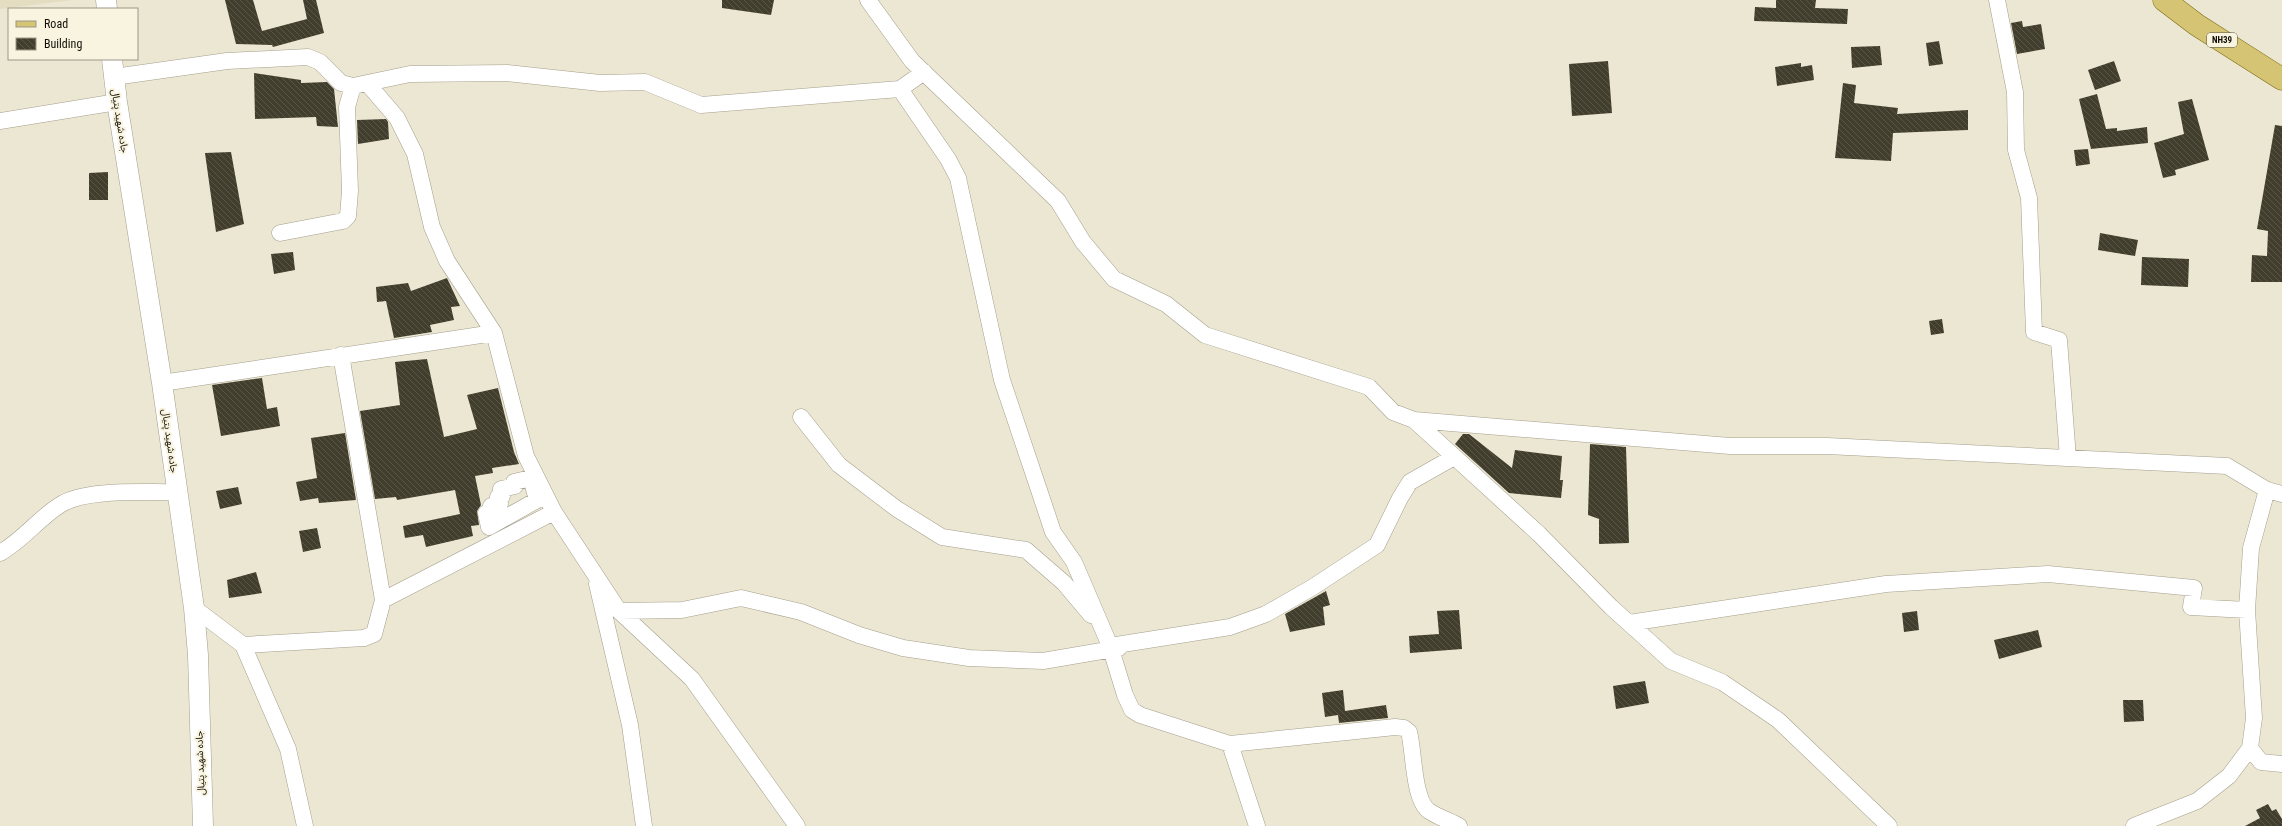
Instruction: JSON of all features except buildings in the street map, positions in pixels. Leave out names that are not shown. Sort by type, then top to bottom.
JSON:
[{"type":"main road","name":"NH39","points":[[2164,0],[2197,25],[2282,79]]},
{"type":"street","points":[[868,0],[912,61],[1058,201],[1083,242],[1114,280],[1166,304],[1205,335],[1369,387],[1393,412],[1414,420],[1730,446],[1828,446],[2227,466],[2275,492],[2251,548],[2247,610],[2255,755]]},
{"type":"street","points":[[1997,0],[2015,92],[2016,150],[2029,198],[2034,332],[2059,340],[2068,458]]},
{"type":"street","points":[[113,68],[308,57],[320,62],[341,83],[360,84],[410,74],[500,73],[600,83],[645,82],[701,106],[900,89],[924,72]]},
{"type":"street","name":"جاده شهید پتیال","points":[[113,68],[117,102],[162,383],[194,608],[198,655],[203,826]]},
{"type":"street","points":[[280,232],[343,221],[348,216],[350,191],[347,107],[360,84]]},
{"type":"street","points":[[360,84],[401,125],[415,154],[432,227],[447,261],[494,333],[526,456],[554,512],[619,611],[692,680],[797,826]]},
{"type":"street","points":[[900,89],[948,159],[958,178],[1002,380],[1053,532],[1074,562],[1110,646],[1114,666],[1132,710],[1140,715],[1230,744],[1404,728],[1409,732],[1411,739],[1419,794],[1424,805],[1428,811],[1459,826]]},
{"type":"street","points":[[0,121],[117,102]]},
{"type":"street","points":[[162,383],[494,333]]},
{"type":"street","points":[[243,645],[370,637],[374,634],[383,600],[341,355]]},
{"type":"street","points":[[619,611],[682,610],[741,598],[801,612],[859,635],[903,648],[969,658],[1043,661],[1119,648],[1064,583],[1026,550],[942,537],[897,509],[839,465],[801,416]]},
{"type":"street","points":[[1414,420],[1539,534],[1629,623],[1671,661],[1722,682],[1778,720],[1889,826]]},
{"type":"street","points":[[1110,646],[1230,627],[1266,614],[1313,587],[1377,545],[1400,498],[1410,482],[1454,457]]},
{"type":"street","points":[[0,553],[35,527],[60,505],[83,495],[178,492]]},
{"type":"street","points":[[383,600],[554,512]]},
{"type":"street","points":[[595,574],[630,725],[644,826]]},
{"type":"street","points":[[1629,623],[1886,584],[2048,574],[2194,588],[2191,607],[2247,610]]},
{"type":"street","points":[[194,608],[243,645],[288,749],[305,826]]},
{"type":"street","points":[[1230,744],[1257,826]]},
{"type":"street","points":[[2255,755],[2282,764]]},
{"type":"street","points":[[2134,826],[2197,802],[2255,755]]},
{"type":"shaded area","points":[[0,0],[72,0],[0,9]]}]
